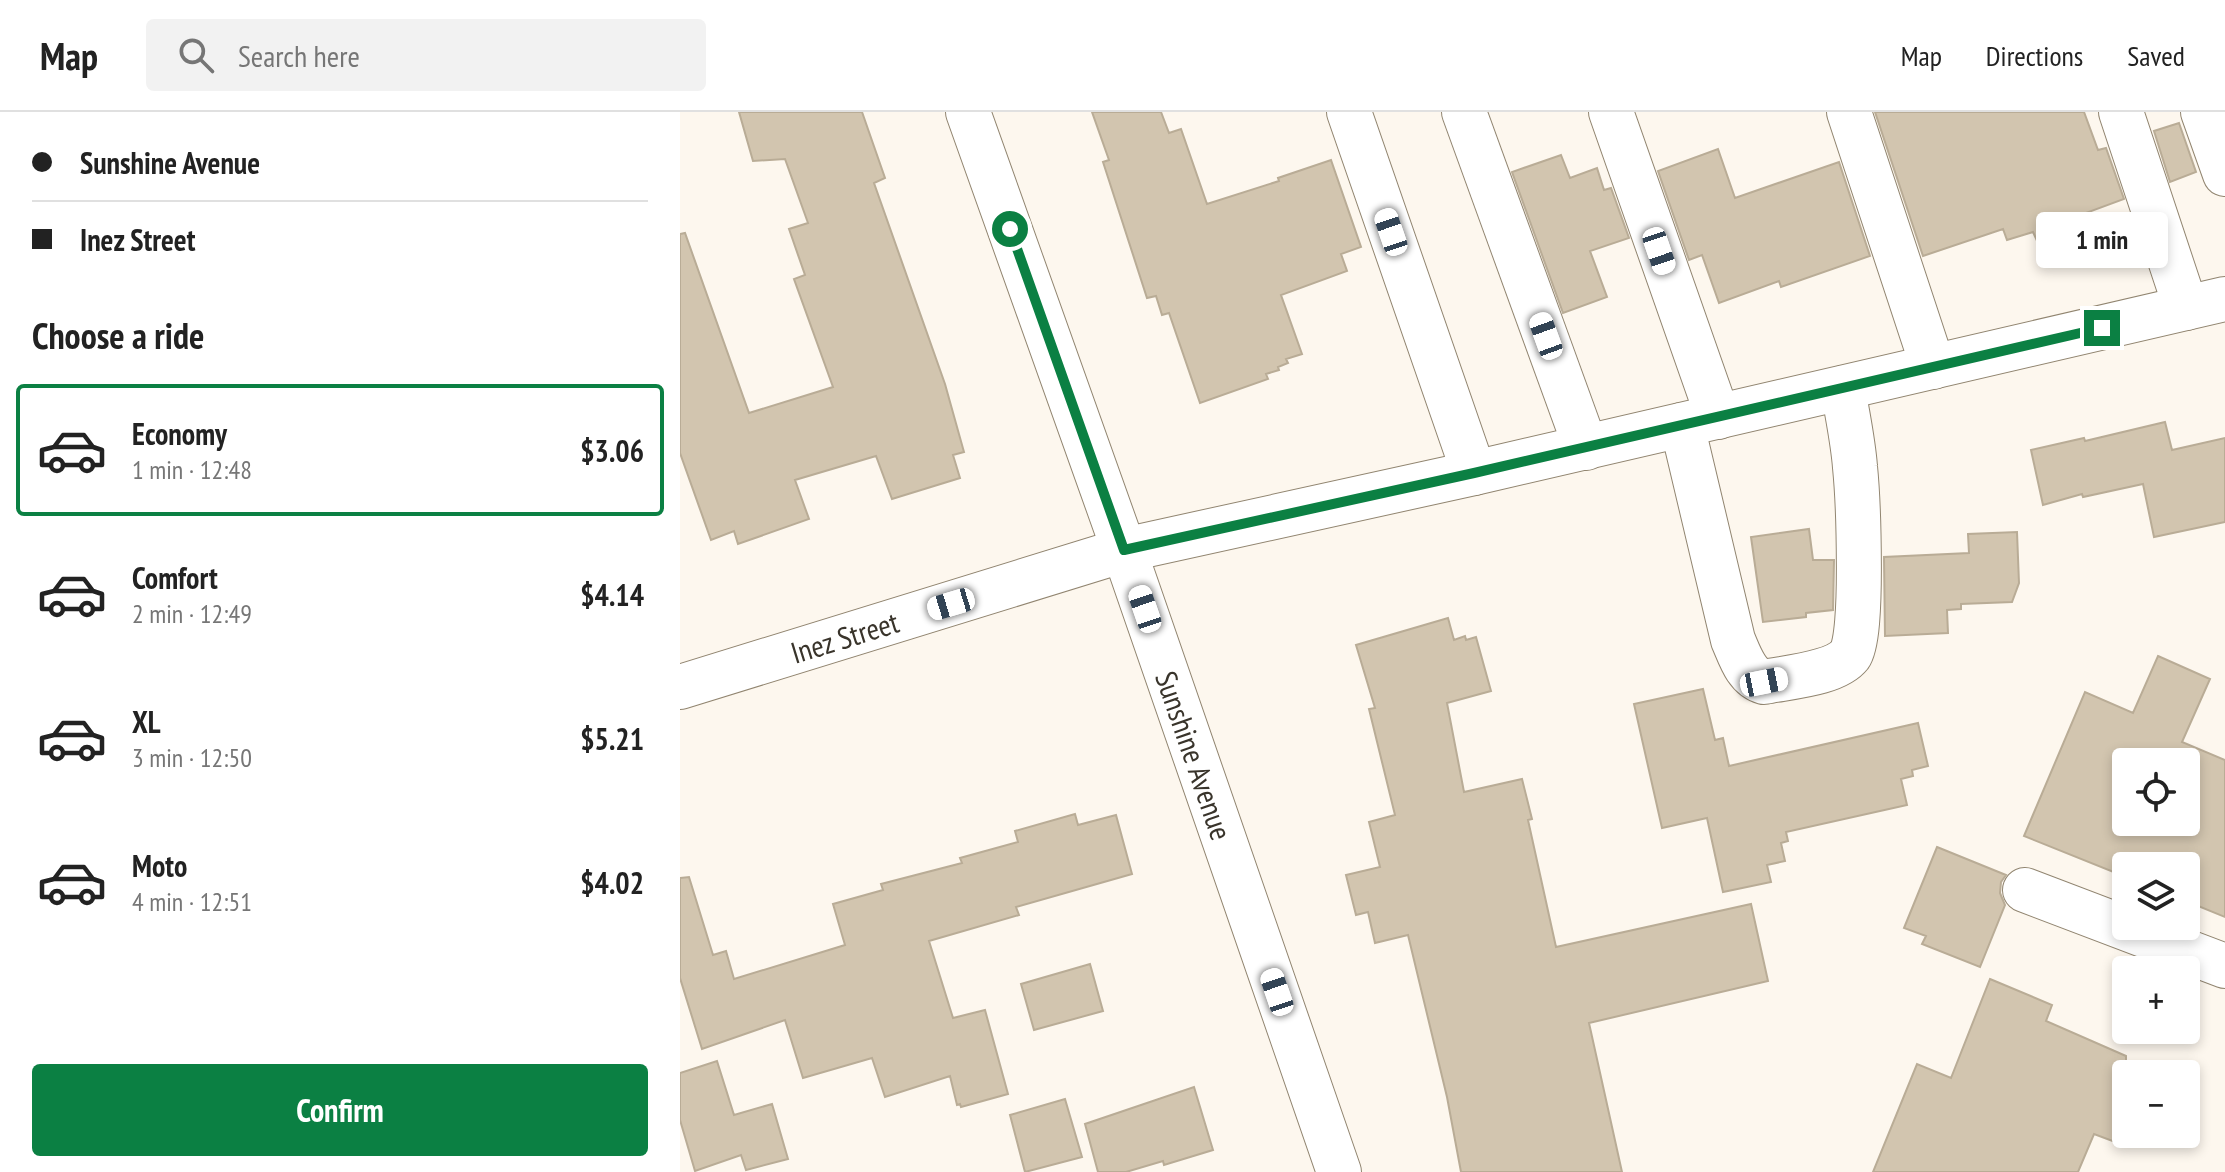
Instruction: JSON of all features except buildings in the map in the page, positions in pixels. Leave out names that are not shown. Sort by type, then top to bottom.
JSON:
[{"type":"street","name":"Sunshine Avenue","points":[[968,112],[1124,550],[1339,1172]]},
{"type":"street","points":[[1349,112],[1474,473]]},
{"type":"street","points":[[1464,112],[1586,448]]},
{"type":"street","points":[[1611,112],[1700,421],[1733,640],[1744,665],[1756,680],[1764,682],[1828,669],[1843,662],[1852,652],[1859,619],[1855,467],[1843,388]]},
{"type":"street","points":[[1849,112],[1933,367]]},
{"type":"street","points":[[2121,112],[2206,304]]},
{"type":"street","points":[[2203,112],[2225,174]]},
{"type":"street","name":"Inez Street","points":[[680,687],[1124,550],[1586,448],[2206,304]]},
{"type":"street","points":[[2025,890],[2225,966]]},
{"type":"route","points":[[1010,229],[1124,550],[2102,328]]}]
